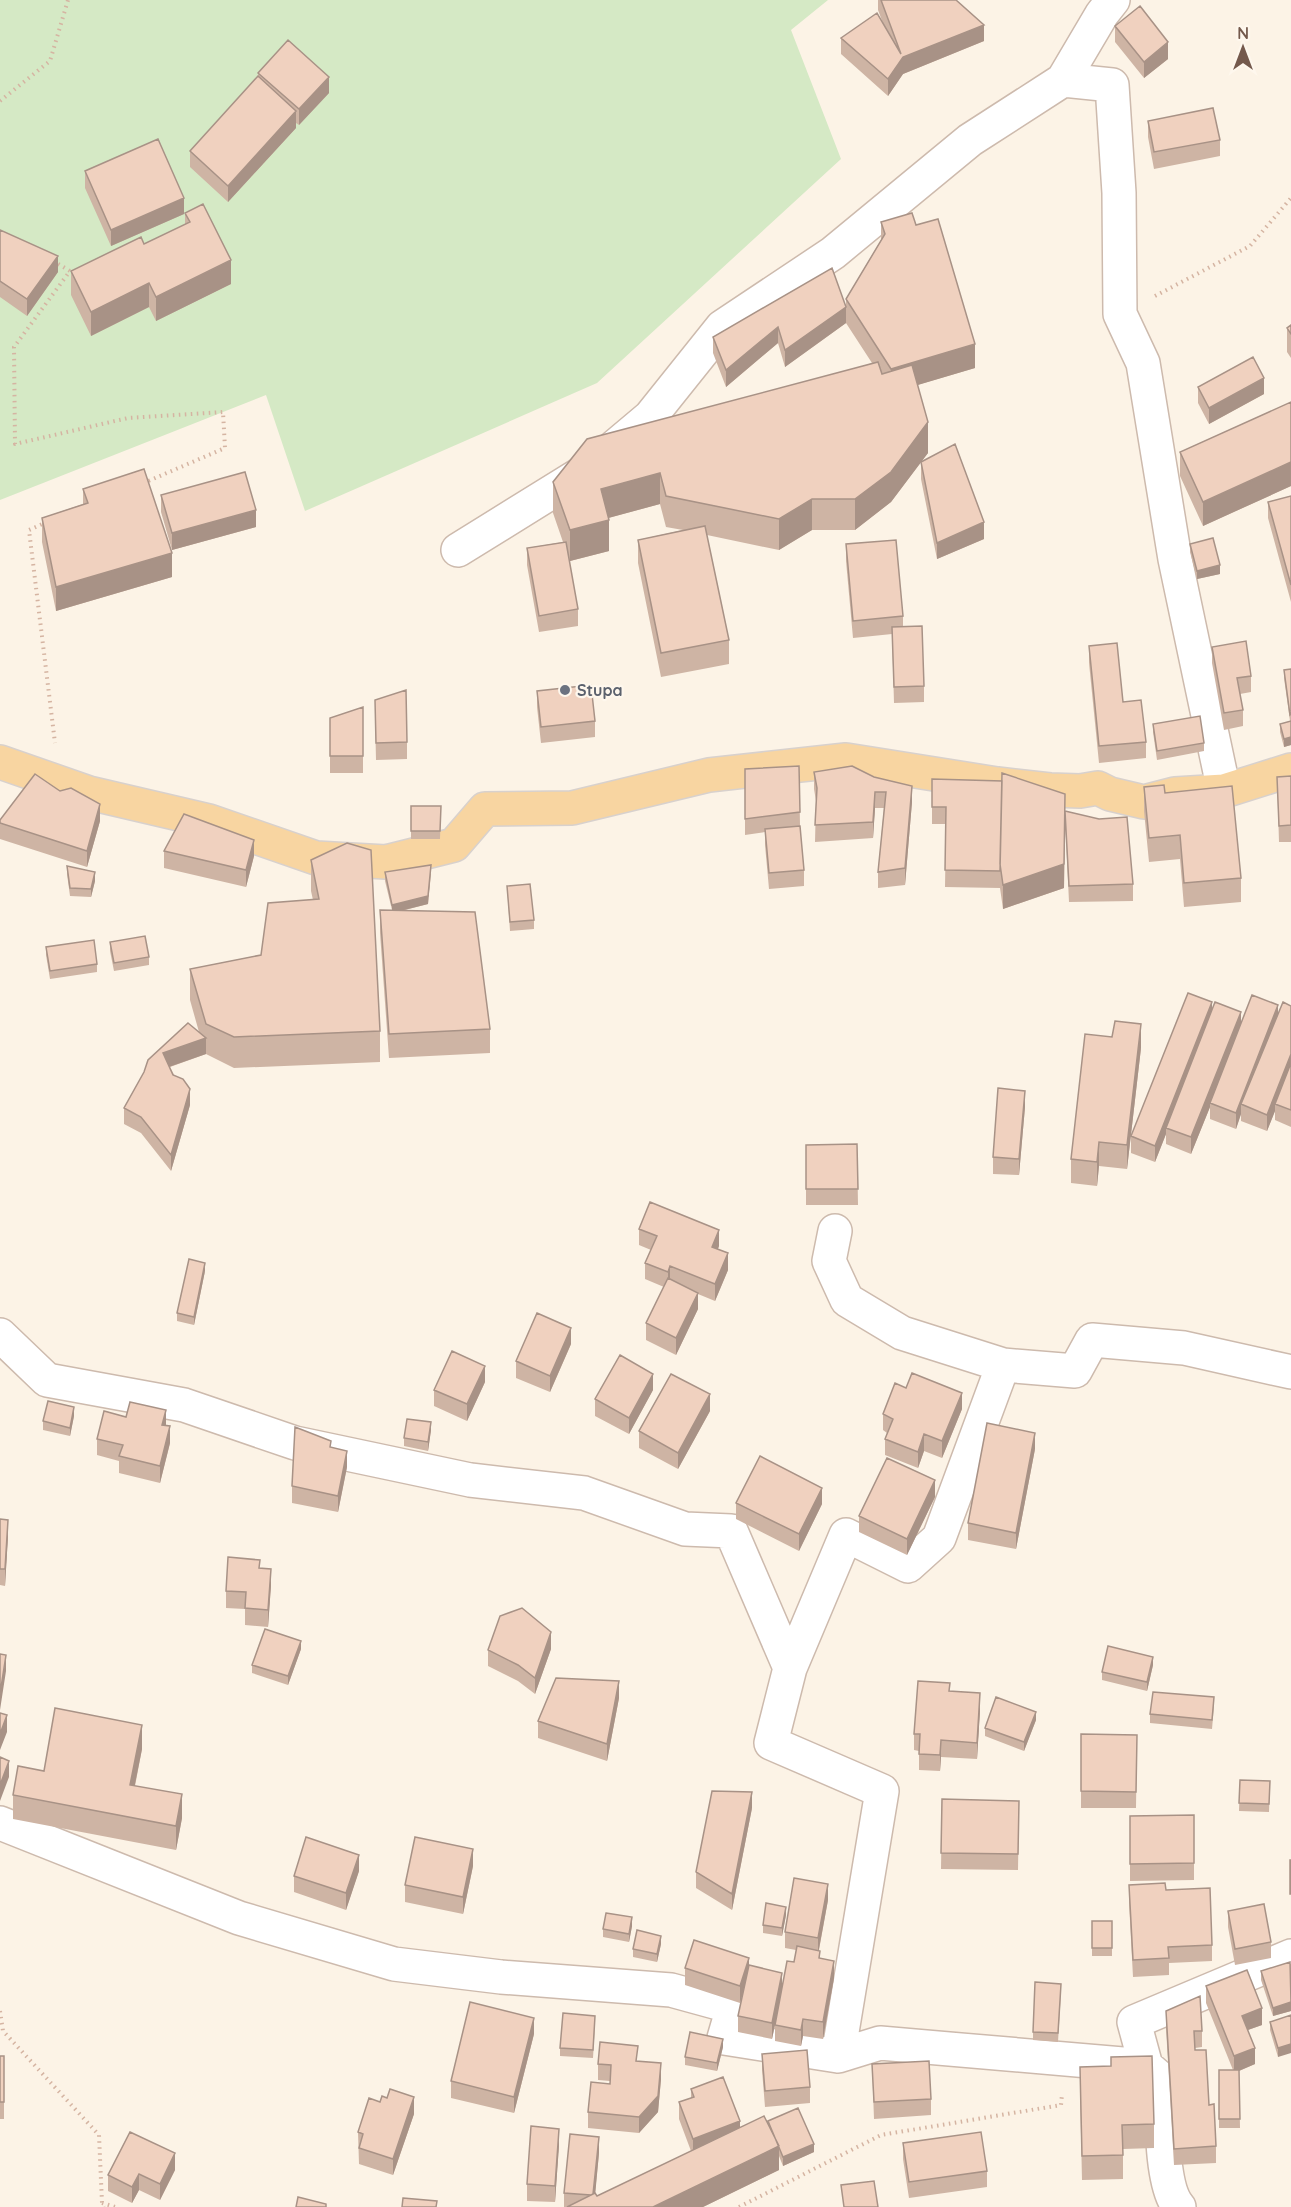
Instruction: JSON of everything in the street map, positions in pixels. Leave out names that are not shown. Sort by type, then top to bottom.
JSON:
[{"type":"main road","points":[[0,762],[89,793],[209,821],[316,858],[386,862],[454,845],[485,809],[572,808],[709,775],[846,760],[1050,790],[1080,791],[1098,788],[1110,794],[1144,802],[1175,794],[1224,791],[1291,770]]},
{"type":"street","points":[[458,550],[587,470],[650,417],[722,327],[833,253],[970,140],[1063,80],[1102,14],[1113,0]]},
{"type":"street","points":[[1063,80],[1112,85],[1119,194],[1120,314],[1143,363],[1175,559],[1224,791]]},
{"type":"street","points":[[835,1231],[829,1261],[847,1300],[902,1333],[1003,1365],[1076,1371],[1092,1340],[1184,1348],[1291,1372]]},
{"type":"street","points":[[0,1335],[47,1380],[184,1405],[295,1443],[470,1480],[584,1493],[685,1529],[730,1531],[790,1668]]},
{"type":"street","points":[[838,2056],[882,1791],[771,1743],[790,1668],[846,1535],[908,1566],[939,1538],[1003,1365]]},
{"type":"street","points":[[0,1823],[239,1918],[394,1964],[501,1977],[671,1990],[733,2007],[724,2038],[838,2056],[880,2043],[1146,2066]]},
{"type":"street","points":[[1179,2207],[1175,2202],[1165,2168],[1161,2079],[1146,2066],[1134,2022],[1291,1956]]},
{"type":"path","points":[[0,101],[50,61],[68,0]]},
{"type":"path","points":[[1120,314],[1250,246],[1291,198]]},
{"type":"path","points":[[50,259],[70,271],[14,347],[15,444],[128,418],[223,412],[225,448],[145,482]]},
{"type":"path","points":[[50,521],[28,530],[60,783]]},
{"type":"path","points":[[0,2011],[3,2031],[99,2136],[103,2205],[115,2207]]},
{"type":"path","points":[[738,2207],[880,2136],[1061,2105],[1065,2060]]},
{"type":"green space","points":[[0,0],[828,0],[791,30],[841,159],[597,383],[305,511],[266,395],[0,500]]},
{"type":"building","points":[[881,0],[956,0],[984,25],[903,57],[888,79],[841,38],[877,13],[901,54]]},
{"type":"building","points":[[1140,6],[1168,42],[1144,62],[1115,26]]},
{"type":"building","points":[[288,40],[329,77],[299,109],[258,73]]},
{"type":"building","points":[[258,76],[296,111],[228,186],[190,151]]},
{"type":"building","points":[[1213,108],[1220,140],[1154,152],[1148,121]]},
{"type":"building","points":[[158,139],[184,198],[111,230],[85,171]]},
{"type":"building","points":[[203,204],[231,260],[156,297],[149,283],[91,312],[71,271],[141,237],[144,244],[190,222],[185,213]]},
{"type":"building","points":[[912,213],[916,225],[938,219],[975,344],[891,369],[846,299],[885,234],[881,222]]},
{"type":"building","points":[[0,230],[58,256],[27,299],[0,281]]},
{"type":"building","points":[[832,268],[846,307],[785,350],[778,327],[726,370],[713,337]]},
{"type":"building","points":[[1253,357],[1264,378],[1209,408],[1198,387]]},
{"type":"building","points":[[878,362],[882,374],[912,365],[928,422],[891,472],[855,499],[812,499],[779,519],[666,496],[660,473],[601,489],[609,520],[570,530],[553,482],[587,439]]},
{"type":"building","points":[[1291,402],[1291,462],[1203,502],[1180,452]]},
{"type":"building","points":[[955,444],[984,522],[937,543],[921,462]]},
{"type":"building","points":[[144,469],[172,553],[56,587],[42,518],[88,503],[83,489]]},
{"type":"building","points":[[245,472],[256,510],[172,533],[161,495]]},
{"type":"building","points":[[1291,496],[1291,585],[1268,502]]},
{"type":"building","points":[[705,526],[729,640],[661,653],[638,540]]},
{"type":"building","points":[[1213,538],[1220,565],[1197,571],[1190,544]]},
{"type":"building","points":[[896,540],[903,616],[853,621],[846,544]]},
{"type":"building","points":[[566,542],[578,609],[539,616],[527,548]]},
{"type":"building","points":[[922,626],[924,686],[894,687],[892,627]]},
{"type":"building","points":[[1246,641],[1251,676],[1237,678],[1243,710],[1224,713],[1212,647]]},
{"type":"building","points":[[1117,643],[1123,702],[1141,700],[1146,742],[1099,746],[1089,646]]},
{"type":"building","points":[[1291,669],[1291,714],[1290,715],[1284,670]]},
{"type":"building","points":[[591,685],[595,721],[541,727],[537,691]]},
{"type":"building","points":[[406,690],[407,742],[376,743],[375,700]]},
{"type":"building","points":[[363,707],[363,756],[330,756],[330,718]]},
{"type":"building","points":[[1200,716],[1204,743],[1157,751],[1153,724]]},
{"type":"building","points":[[1291,721],[1291,737],[1284,739],[1280,724]]},
{"type":"building","points":[[799,766],[800,812],[745,819],[745,769]]},
{"type":"building","points":[[852,766],[874,777],[912,786],[905,868],[878,872],[886,792],[875,792],[873,822],[815,825],[817,788],[814,772]]},
{"type":"building","points":[[1002,773],[1065,794],[1064,864],[1003,885],[1000,864]]},
{"type":"building","points":[[35,774],[60,791],[71,788],[100,804],[87,851],[0,823]]},
{"type":"building","points":[[1291,776],[1291,825],[1279,826],[1277,777]]},
{"type":"building","points":[[932,779],[1002,781],[1000,871],[945,870],[946,807],[932,807]]},
{"type":"building","points":[[1164,785],[1165,793],[1232,786],[1241,878],[1184,883],[1180,835],[1149,838],[1144,787]]},
{"type":"building","points":[[411,806],[441,806],[440,831],[411,831]]},
{"type":"building","points":[[1065,811],[1099,819],[1127,817],[1133,884],[1069,886]]},
{"type":"building","points":[[184,814],[254,840],[246,870],[164,851]]},
{"type":"building","points":[[800,826],[804,870],[769,873],[765,829]]},
{"type":"building","points":[[347,843],[371,850],[380,1031],[234,1037],[206,1024],[190,969],[261,955],[268,903],[319,899],[311,860]]},
{"type":"building","points":[[431,865],[428,896],[392,905],[385,872]]},
{"type":"building","points":[[67,866],[95,872],[91,889],[70,888]]},
{"type":"building","points":[[530,884],[534,920],[510,922],[507,886]]},
{"type":"building","points":[[380,910],[475,912],[490,1029],[389,1034]]},
{"type":"building","points":[[145,936],[149,957],[114,963],[110,942]]},
{"type":"building","points":[[94,940],[97,964],[50,971],[46,947]]},
{"type":"building","points":[[1188,993],[1212,1002],[1155,1146],[1131,1136]]},
{"type":"building","points":[[1252,995],[1278,1005],[1236,1113],[1210,1103]]},
{"type":"building","points":[[1215,1002],[1241,1012],[1191,1137],[1166,1128]]},
{"type":"building","points":[[1283,1002],[1291,1006],[1291,1054],[1267,1115],[1241,1104]]},
{"type":"building","points":[[1115,1021],[1141,1024],[1127,1145],[1099,1142],[1097,1162],[1071,1159],[1085,1034],[1112,1037]]},
{"type":"building","points":[[188,1023],[206,1038],[163,1053],[173,1075],[183,1079],[190,1089],[171,1155],[141,1117],[124,1108],[148,1060]]},
{"type":"building","points":[[1291,1063],[1291,1110],[1275,1104]]},
{"type":"building","points":[[998,1088],[1025,1091],[1019,1159],[993,1157]]},
{"type":"building","points":[[857,1144],[858,1189],[806,1189],[806,1145]]},
{"type":"building","points":[[650,1202],[719,1230],[712,1247],[728,1253],[715,1284],[670,1266],[668,1272],[645,1263],[657,1236],[639,1229]]},
{"type":"building","points":[[189,1259],[205,1263],[194,1317],[177,1313]]},
{"type":"building","points":[[668,1278],[698,1293],[676,1338],[646,1323]]},
{"type":"building","points":[[537,1313],[571,1328],[550,1376],[516,1361]]},
{"type":"building","points":[[452,1351],[485,1366],[467,1404],[434,1390]]},
{"type":"building","points":[[620,1355],[653,1374],[629,1418],[595,1399]]},
{"type":"building","points":[[912,1373],[962,1393],[942,1441],[924,1434],[918,1452],[885,1439],[893,1419],[883,1414],[895,1383],[906,1388]]},
{"type":"building","points":[[671,1374],[710,1394],[678,1453],[639,1431]]},
{"type":"building","points":[[48,1401],[74,1407],[70,1428],[43,1421]]},
{"type":"building","points":[[130,1402],[166,1410],[162,1425],[170,1426],[160,1466],[119,1456],[123,1445],[97,1439],[104,1411],[126,1417]]},
{"type":"building","points":[[407,1419],[431,1422],[428,1442],[404,1438]]},
{"type":"building","points":[[987,1423],[1035,1433],[1016,1533],[968,1523]]},
{"type":"building","points":[[295,1427],[331,1441],[330,1447],[347,1451],[338,1496],[292,1486]]},
{"type":"building","points":[[760,1456],[822,1488],[799,1534],[736,1503]]},
{"type":"building","points":[[887,1458],[935,1480],[907,1539],[859,1516]]},
{"type":"building","points":[[0,1519],[8,1520],[5,1569],[0,1569]]},
{"type":"building","points":[[228,1557],[260,1560],[259,1568],[271,1569],[268,1610],[245,1608],[246,1592],[226,1591]]},
{"type":"building","points":[[522,1608],[551,1632],[535,1678],[518,1665],[488,1650],[500,1616]]},
{"type":"building","points":[[265,1629],[301,1641],[288,1676],[252,1665]]},
{"type":"building","points":[[1108,1646],[1153,1657],[1147,1682],[1102,1672]]},
{"type":"building","points":[[0,1654],[6,1655],[0,1694]]},
{"type":"building","points":[[556,1678],[619,1681],[607,1744],[538,1721]]},
{"type":"building","points":[[918,1681],[950,1683],[949,1691],[980,1693],[977,1743],[941,1740],[940,1755],[919,1754],[920,1734],[914,1734]]},
{"type":"building","points":[[1153,1692],[1214,1697],[1212,1720],[1150,1714]]},
{"type":"building","points":[[996,1697],[1036,1712],[1024,1742],[985,1728]]},
{"type":"building","points":[[55,1708],[142,1725],[130,1785],[182,1794],[176,1826],[13,1795],[18,1766],[44,1771]]},
{"type":"building","points":[[0,1713],[7,1715],[0,1734]]},
{"type":"building","points":[[1081,1734],[1137,1735],[1136,1792],[1081,1791]]},
{"type":"building","points":[[0,1757],[9,1761],[0,1785]]},
{"type":"building","points":[[1240,1780],[1270,1781],[1269,1804],[1239,1803]]},
{"type":"building","points":[[712,1791],[752,1792],[732,1894],[696,1872]]},
{"type":"building","points":[[942,1799],[1019,1801],[1018,1854],[941,1853]]},
{"type":"building","points":[[1194,1815],[1194,1863],[1130,1864],[1130,1816]]},
{"type":"building","points":[[306,1837],[359,1855],[346,1893],[294,1876]]},
{"type":"building","points":[[415,1837],[473,1849],[463,1897],[405,1885]]},
{"type":"building","points":[[1291,1860],[1291,1894],[1290,1894]]},
{"type":"building","points":[[794,1878],[828,1884],[818,1938],[785,1932]]},
{"type":"building","points":[[1165,1883],[1166,1890],[1210,1888],[1212,1945],[1168,1947],[1169,1958],[1133,1960],[1129,1885]]},
{"type":"building","points":[[766,1903],[786,1907],[782,1928],[763,1925]]},
{"type":"building","points":[[1264,1904],[1271,1942],[1235,1949],[1228,1911]]},
{"type":"building","points":[[606,1913],[632,1917],[629,1934],[603,1929]]},
{"type":"building","points":[[1092,1921],[1112,1921],[1112,1948],[1092,1948]]},
{"type":"building","points":[[637,1930],[661,1936],[657,1954],[633,1949]]},
{"type":"building","points":[[694,1940],[749,1958],[740,1986],[685,1968]]},
{"type":"building","points":[[797,1946],[820,1951],[819,1958],[834,1961],[823,2022],[803,2019],[801,2030],[775,2025],[787,1961],[794,1962]]},
{"type":"building","points":[[1290,1962],[1291,2002],[1273,2008],[1261,1971]]},
{"type":"building","points":[[749,1965],[782,1973],[772,2023],[738,2016]]},
{"type":"building","points":[[1247,1970],[1262,2008],[1242,2016],[1255,2048],[1234,2056],[1206,1986]]},
{"type":"building","points":[[1035,1982],[1061,1984],[1058,2033],[1033,2032]]},
{"type":"building","points":[[1200,1996],[1202,2031],[1194,2031],[1195,2050],[1206,2050],[1209,2105],[1214,2104],[1216,2146],[1174,2149],[1166,2011]]},
{"type":"building","points":[[470,2002],[534,2018],[514,2097],[451,2081]]},
{"type":"building","points":[[563,2013],[595,2016],[593,2050],[560,2048]]},
{"type":"building","points":[[1291,2015],[1291,2044],[1278,2048],[1270,2022]]},
{"type":"building","points":[[690,2032],[723,2039],[717,2063],[685,2057]]},
{"type":"building","points":[[600,2042],[638,2046],[636,2061],[661,2063],[658,2096],[639,2117],[588,2112],[591,2082],[610,2084],[611,2065],[598,2064]]},
{"type":"building","points":[[807,2050],[810,2087],[765,2091],[762,2054]]},
{"type":"building","points":[[0,2056],[4,2056],[4,2102],[0,2102]]},
{"type":"building","points":[[1152,2056],[1154,2124],[1122,2125],[1123,2155],[1082,2156],[1080,2067],[1111,2066],[1111,2057]]},
{"type":"building","points":[[929,2061],[931,2099],[874,2102],[872,2064]]},
{"type":"building","points":[[1219,2070],[1239,2070],[1240,2119],[1219,2119]]},
{"type":"building","points":[[723,2077],[740,2121],[693,2139],[679,2102],[694,2097],[691,2089]]},
{"type":"building","points":[[390,2089],[414,2097],[393,2159],[359,2148],[363,2134],[358,2132],[369,2098],[380,2102],[382,2096],[387,2098]]},
{"type":"building","points":[[798,2108],[814,2144],[783,2157],[768,2121]]},
{"type":"building","points":[[764,2116],[779,2146],[653,2207],[567,2207],[595,2193],[597,2196]]},
{"type":"building","points":[[531,2126],[559,2129],[555,2186],[527,2184]]},
{"type":"building","points":[[130,2132],[175,2153],[160,2184],[139,2174],[132,2187],[108,2175]]},
{"type":"building","points":[[981,2132],[987,2171],[909,2182],[903,2143]]},
{"type":"building","points":[[570,2134],[599,2137],[593,2194],[591,2195],[564,2193]]},
{"type":"building","points":[[874,2181],[878,2207],[844,2207],[841,2185]]},
{"type":"building","points":[[298,2197],[326,2204],[326,2207],[296,2207]]},
{"type":"building","points":[[403,2198],[437,2201],[436,2207],[402,2207]]},
{"type":"place","name":"Stupa","points":[[565,690]]}]
